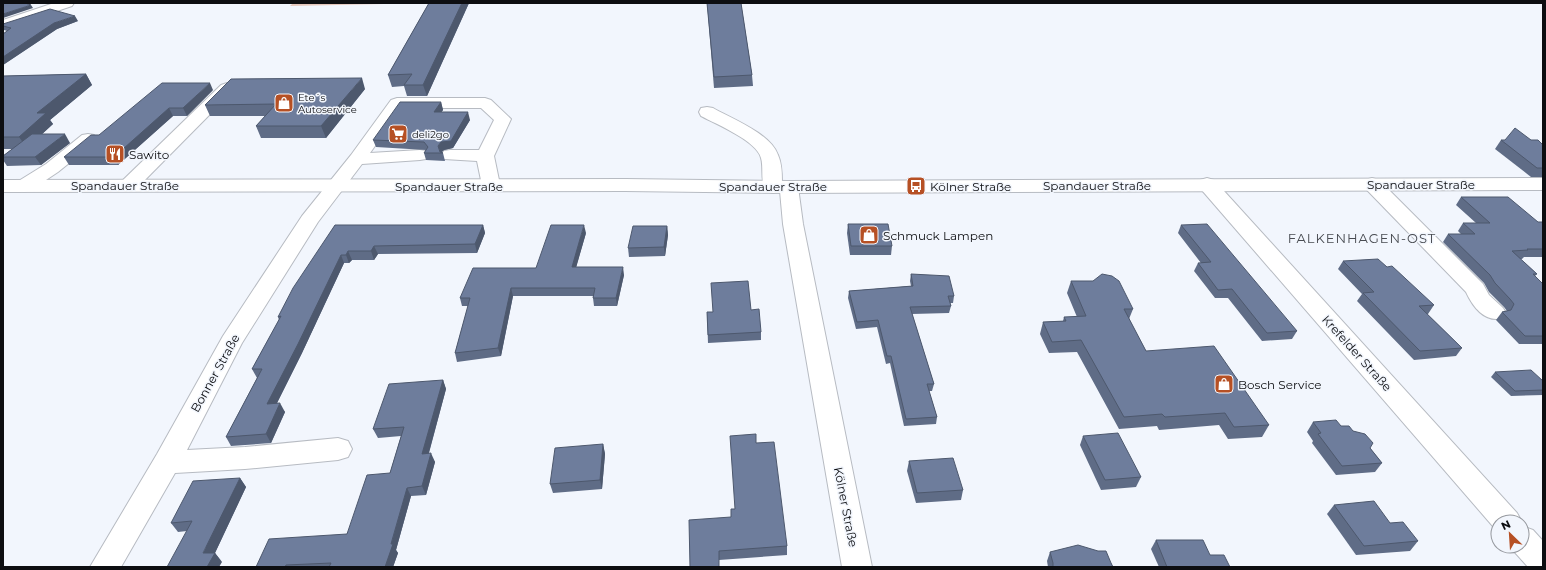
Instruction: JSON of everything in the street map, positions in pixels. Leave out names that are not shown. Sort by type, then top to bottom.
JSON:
[{"type":"main road","points":[[3,25],[67,3]]},
{"type":"main road","points":[[128,185],[235,80],[243,80]]},
{"type":"main road","name":"Bonner Straße","points":[[105,567],[167,462],[232,342],[309,220],[357,159],[397,103],[485,104],[503,119],[485,156]]},
{"type":"main road","name":"Kölner Straße","points":[[706,112],[758,141],[767,149],[781,187],[793,224],[857,567]]},
{"type":"main road","points":[[24,186],[52,168],[90,137]]},
{"type":"main road","points":[[357,159],[420,155]]},
{"type":"main road","points":[[450,155],[485,156],[491,185]]},
{"type":"main road","name":"Spandauer Straße","points":[[3,186],[491,185],[781,187],[1207,184],[1543,184]]},
{"type":"main road","name":"Krefelder Straße","points":[[1207,184],[1500,514]]},
{"type":"main road","points":[[1372,184],[1475,289],[1480,299],[1495,312]]},
{"type":"main road","points":[[167,462],[244,458],[338,449]]},
{"type":"main road","points":[[1530,547],[1543,562]]},
{"type":"shaded area","points":[[293,3],[431,3],[290,6]]},
{"type":"building","points":[[3,3],[25,3],[31,5],[3,14]]},
{"type":"building","points":[[429,3],[462,3],[423,85],[404,85],[412,74],[388,75]]},
{"type":"building","points":[[707,3],[741,3],[752,75],[714,77]]},
{"type":"building","points":[[50,9],[75,16],[54,23],[3,57],[3,34],[11,28],[3,26],[3,24]]},
{"type":"building","points":[[86,74],[37,113],[46,113],[19,137],[3,137],[3,76]]},
{"type":"building","name":"Ete´s Autoservice","points":[[362,78],[321,126],[256,126],[276,104],[205,105],[231,79]]},
{"type":"building","points":[[162,83],[210,83],[183,108],[169,108],[114,157],[64,157],[91,135],[99,135]]},
{"type":"building","points":[[400,102],[441,102],[434,112],[468,112],[451,141],[441,142],[438,146],[440,152],[443,153],[424,153],[428,147],[424,142],[373,140]]},
{"type":"building","points":[[1515,128],[1531,140],[1538,140],[1543,145],[1543,168],[1537,168],[1501,140],[1505,140]]},
{"type":"building","points":[[32,134],[65,134],[35,157],[3,157],[3,156]]},
{"type":"building","points":[[1461,197],[1508,197],[1538,222],[1543,222],[1543,249],[1512,251],[1537,274],[1533,274],[1543,284],[1543,336],[1525,336],[1502,312],[1511,310],[1514,304],[1495,283],[1490,275],[1448,234],[1475,234],[1463,223],[1490,223]]},
{"type":"building","points":[[848,224],[888,224],[892,246],[851,246]]},
{"type":"building","points":[[1207,224],[1297,331],[1267,333],[1232,289],[1218,290],[1198,263],[1211,262],[1181,225]]},
{"type":"building","points":[[335,225],[483,225],[475,244],[374,246],[371,251],[348,251],[346,255],[341,255],[267,404],[280,403],[266,434],[226,437],[262,369],[252,369],[281,316],[278,317],[293,288]]},
{"type":"building","points":[[551,225],[584,225],[572,267],[623,267],[616,298],[593,298],[595,288],[511,288],[498,348],[455,353],[470,298],[460,298],[473,268],[536,268]]},
{"type":"building","points":[[633,226],[667,226],[664,247],[628,248]]},
{"type":"building","points":[[1378,259],[1387,267],[1392,266],[1434,305],[1419,306],[1462,348],[1420,351],[1363,293],[1374,292],[1343,261]]},
{"type":"building","points":[[911,274],[949,276],[954,296],[948,296],[951,306],[910,307],[934,384],[927,384],[937,417],[906,419],[891,356],[887,356],[878,320],[857,322],[849,291],[913,286]]},
{"type":"building","points":[[1102,274],[1112,276],[1119,281],[1133,309],[1124,309],[1146,351],[1214,346],[1269,425],[1234,427],[1225,413],[1165,417],[1162,414],[1124,417],[1081,340],[1052,342],[1043,322],[1066,321],[1064,317],[1086,316],[1071,281],[1093,281]]},
{"type":"building","points":[[748,281],[751,310],[759,309],[761,332],[708,335],[707,312],[713,312],[711,283]]},
{"type":"building","points":[[1531,370],[1543,381],[1543,390],[1515,391],[1495,372]]},
{"type":"building","points":[[443,380],[422,454],[431,453],[422,486],[407,488],[391,544],[393,544],[385,567],[329,567],[331,563],[286,565],[285,567],[256,567],[269,539],[347,534],[367,475],[390,473],[404,427],[373,429],[389,384]]},
{"type":"building","points":[[1336,420],[1341,426],[1349,426],[1353,431],[1365,434],[1373,443],[1370,448],[1382,463],[1342,466],[1318,434],[1321,433],[1313,422]]},
{"type":"building","points":[[1118,433],[1141,477],[1105,480],[1083,436]]},
{"type":"building","points":[[756,434],[756,443],[774,442],[787,546],[719,551],[719,567],[690,567],[689,520],[731,517],[731,509],[735,509],[730,436]]},
{"type":"building","points":[[603,444],[600,480],[550,484],[555,448]]},
{"type":"building","points":[[953,458],[963,490],[917,493],[909,461]]},
{"type":"building","points":[[240,478],[203,553],[215,553],[207,567],[167,567],[192,521],[171,523],[193,481]]},
{"type":"building","points":[[1374,501],[1390,523],[1403,522],[1418,541],[1364,546],[1334,505]]},
{"type":"building","points":[[1156,540],[1203,540],[1210,555],[1224,555],[1230,567],[1167,567]]},
{"type":"building","points":[[1078,545],[1098,551],[1106,551],[1113,567],[1053,567],[1050,552]]},
{"type":"place","name":"Ete´s Autoservice","points":[[284,103]]},
{"type":"place","name":"deli2go","points":[[398,134]]},
{"type":"place","name":"Sawito","points":[[115,154]]},
{"type":"place","name":"Kölner Straße","points":[[916,186]]},
{"type":"place","name":"Schmuck Lampen","points":[[869,235]]},
{"type":"place","name":"Bosch Service","points":[[1224,384]]},
{"type":"district","name":"FALKENHAGEN-OST","points":[[1362,238]]}]
